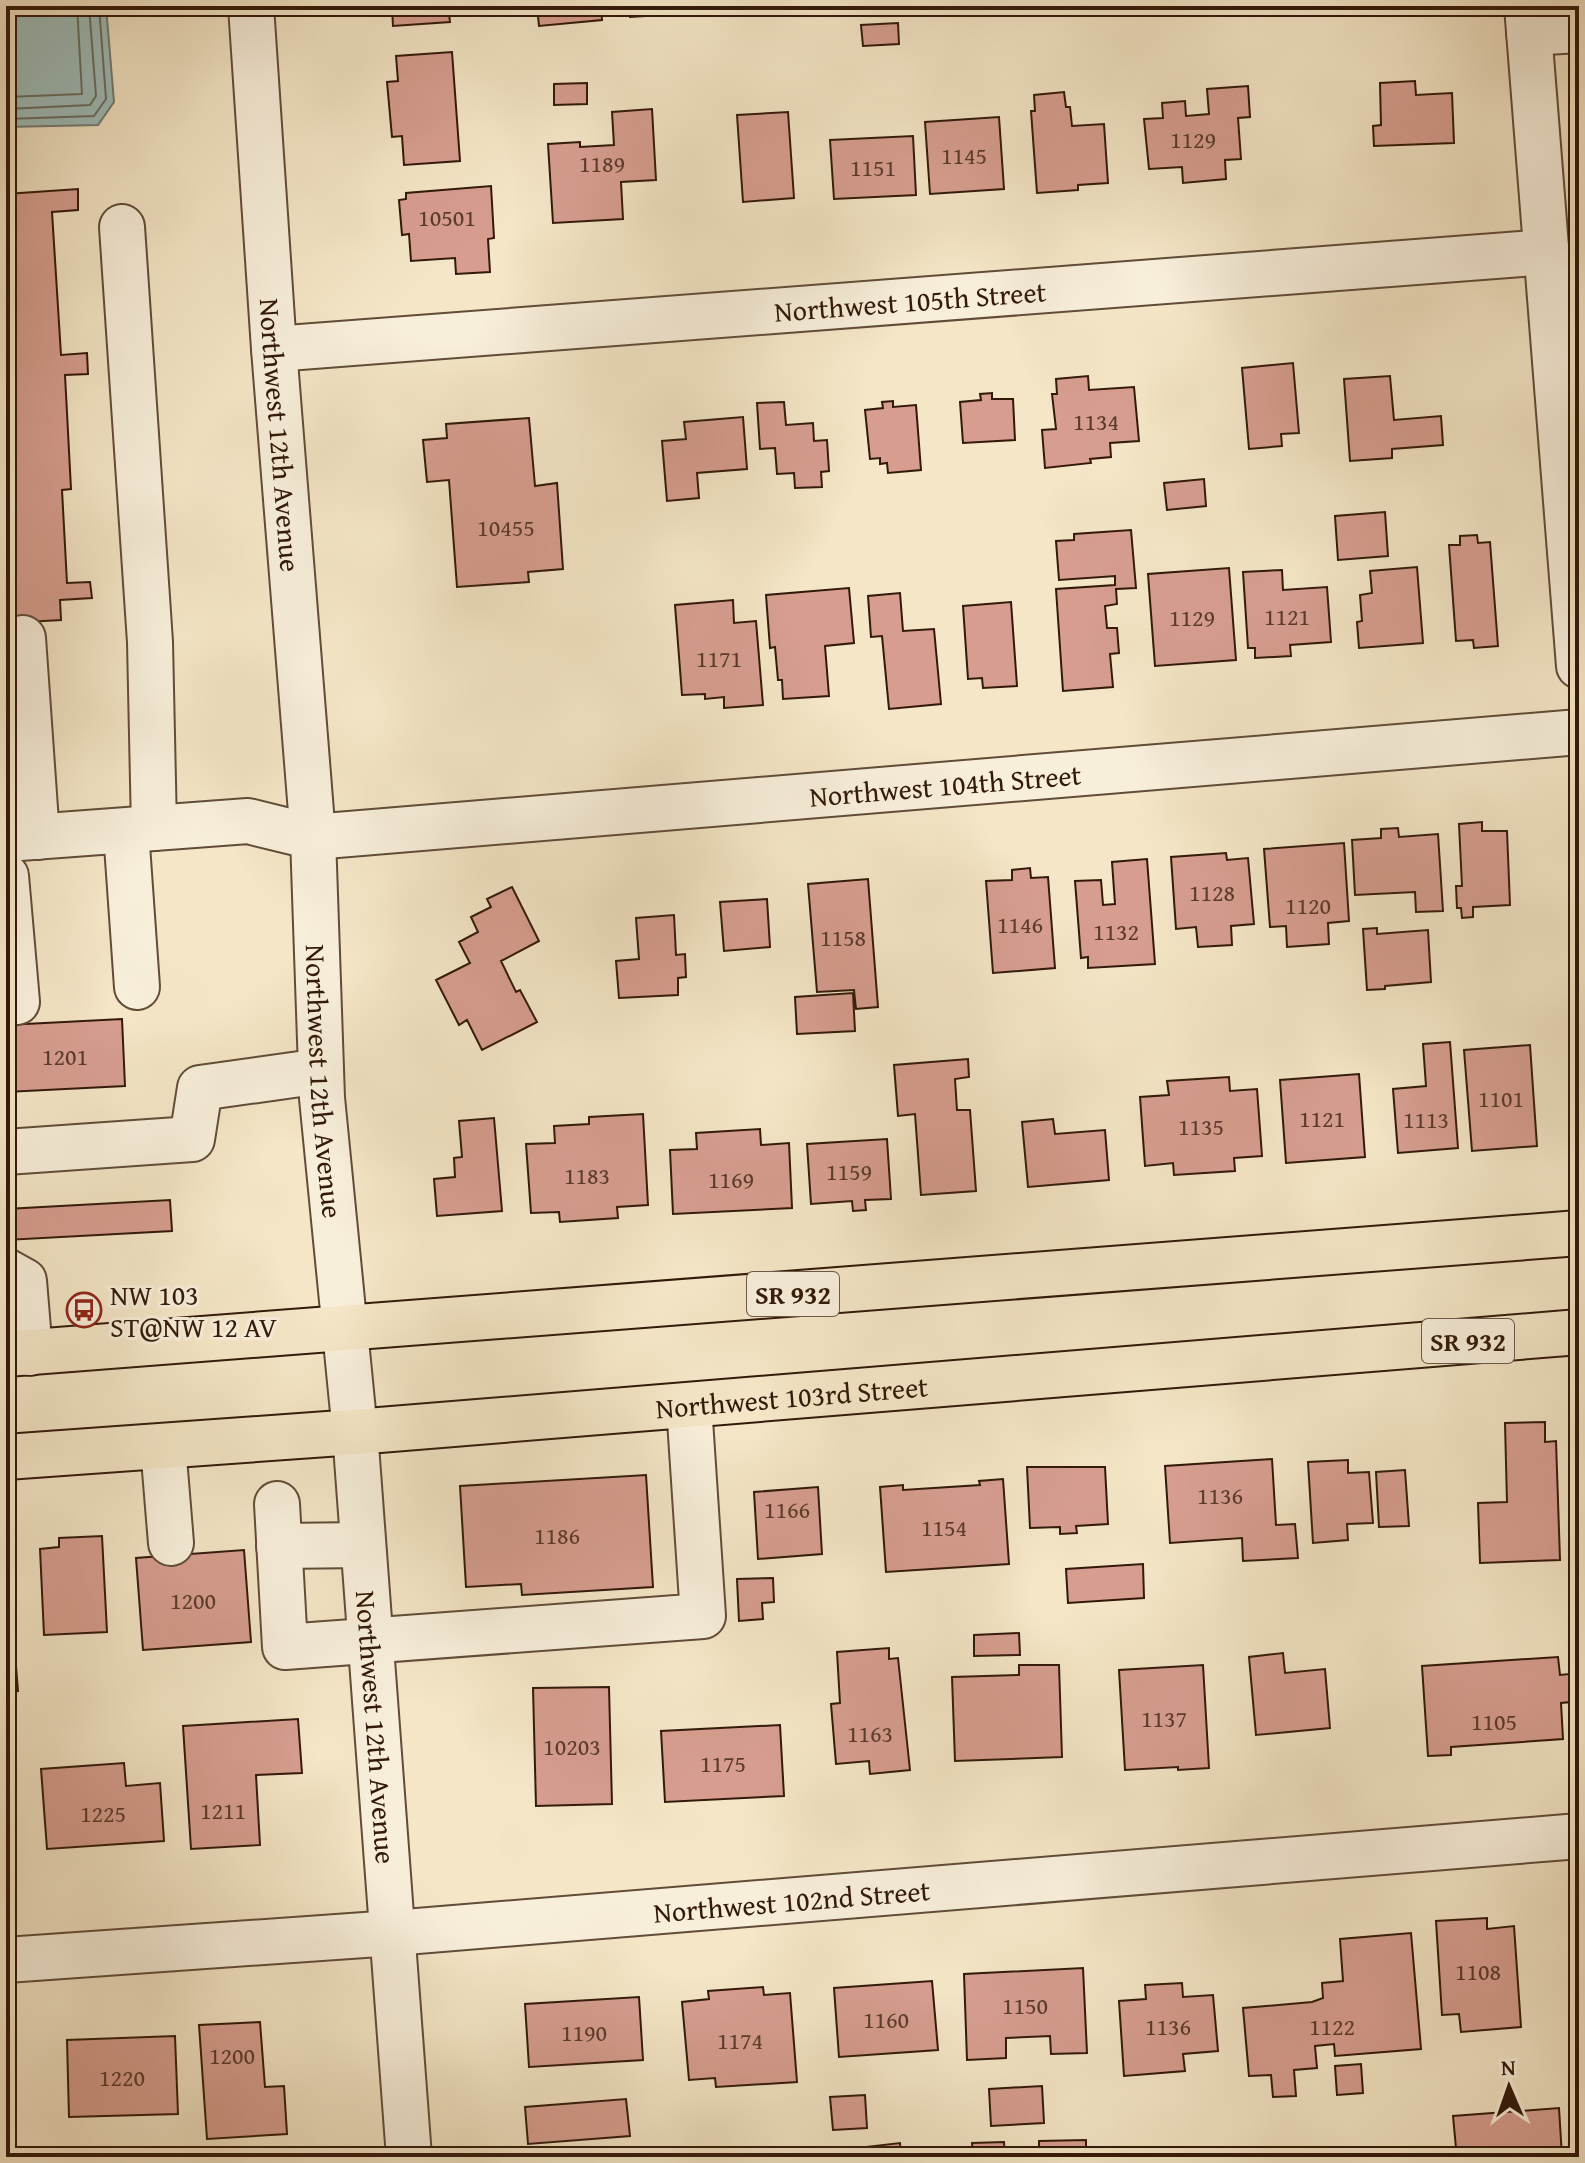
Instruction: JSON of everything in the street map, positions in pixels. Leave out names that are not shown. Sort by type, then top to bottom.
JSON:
[{"type":"main road","name":"SR 932","points":[[18,1354],[1579,1233]]},
{"type":"main road","name":"Northwest 103rd Street","points":[[6,1457],[355,1432],[1579,1332]]},
{"type":"street","name":"Northwest 12th Avenue","points":[[251,6],[274,349],[313,837],[321,1071],[355,1432],[409,2157]]},
{"type":"street","points":[[1579,30],[1528,20],[1579,666]]},
{"type":"street","points":[[122,227],[150,642],[140,829],[137,987]]},
{"type":"street","name":"Northwest 105th Street","points":[[274,349],[1547,252]]},
{"type":"street","points":[[22,838],[23,638]]},
{"type":"street","name":"Northwest 104th Street","points":[[22,838],[248,821],[313,837],[1579,732]]},
{"type":"street","points":[[6,876],[17,1002]]},
{"type":"street","points":[[6,1152],[192,1139],[200,1088],[321,1071]]},
{"type":"street","points":[[6,1271],[24,1281],[18,1354]]},
{"type":"street","points":[[363,1545],[278,1525],[285,1647],[703,1616],[689,1405]]},
{"type":"street","points":[[163,1446],[171,1543]]},
{"type":"street","name":"Northwest 102nd Street","points":[[6,1960],[393,1933],[1579,1836]]},
{"type":"water","points":[[6,6],[106,6],[114,102],[98,125],[6,127]]},
{"type":"building","points":[[392,6],[448,6],[450,22],[393,26]]},
{"type":"building","points":[[537,6],[601,6],[602,20],[539,26]]},
{"type":"building","points":[[629,6],[678,6],[678,14],[630,17]]},
{"type":"building","points":[[842,6],[888,6],[888,12],[843,15]]},
{"type":"building","points":[[898,23],[899,44],[863,46],[861,25]]},
{"type":"building","points":[[452,52],[460,161],[404,165],[402,136],[392,137],[387,82],[398,81],[396,56]]},
{"type":"building","points":[[1415,81],[1416,95],[1452,93],[1454,143],[1374,146],[1373,126],[1381,125],[1380,83]]},
{"type":"building","points":[[587,83],[587,104],[554,105],[554,84]]},
{"type":"building","points":[[1248,86],[1250,117],[1238,118],[1241,159],[1225,160],[1226,179],[1183,183],[1182,167],[1149,169],[1144,119],[1163,118],[1162,103],[1185,101],[1186,116],[1209,114],[1207,89]]},
{"type":"building","points":[[1064,92],[1066,107],[1070,107],[1072,126],[1104,124],[1108,183],[1078,185],[1078,190],[1037,193],[1031,111],[1035,111],[1034,95]]},
{"type":"building","points":[[652,109],[656,180],[621,182],[623,219],[553,223],[548,144],[580,142],[580,147],[614,145],[612,112]]},
{"type":"building","points":[[788,112],[794,198],[743,202],[737,115]]},
{"type":"building","points":[[999,117],[1004,189],[930,194],[925,122]]},
{"type":"building","points":[[913,136],[916,195],[834,199],[830,140]]},
{"type":"building","points":[[491,186],[494,238],[488,239],[490,272],[456,274],[455,258],[411,261],[409,234],[402,235],[399,200],[406,199],[406,193]]},
{"type":"building","points":[[78,189],[78,210],[52,212],[61,355],[87,353],[88,374],[65,375],[71,489],[62,490],[67,583],[90,582],[92,598],[60,600],[61,620],[8,623],[6,194]]},
{"type":"building","points":[[1293,363],[1299,433],[1281,434],[1282,446],[1249,449],[1242,368]]},
{"type":"building","points":[[1088,376],[1089,390],[1134,387],[1139,441],[1110,443],[1111,457],[1090,459],[1091,463],[1045,468],[1042,430],[1056,429],[1052,394],[1057,394],[1056,379]]},
{"type":"building","points":[[1390,376],[1394,420],[1441,416],[1443,445],[1392,449],[1392,458],[1350,461],[1344,379]]},
{"type":"building","points":[[992,393],[992,399],[1013,399],[1015,440],[963,443],[960,402],[981,400],[980,394]]},
{"type":"building","points":[[893,401],[893,407],[916,405],[921,470],[888,473],[887,463],[880,464],[880,458],[870,459],[865,410],[883,408],[882,402]]},
{"type":"building","points":[[784,402],[786,425],[813,423],[814,441],[827,440],[829,471],[821,472],[822,487],[795,488],[794,473],[777,474],[775,448],[760,449],[757,403]]},
{"type":"building","points":[[743,417],[747,469],[697,473],[699,498],[667,501],[662,441],[686,439],[684,422]]},
{"type":"building","points":[[529,418],[535,486],[557,483],[563,569],[528,572],[529,582],[457,587],[449,480],[427,482],[423,440],[447,438],[446,424]]},
{"type":"building","points":[[1204,479],[1206,506],[1167,510],[1164,483]]},
{"type":"building","points":[[1385,512],[1388,556],[1338,560],[1335,516]]},
{"type":"building","points":[[1131,530],[1136,588],[1116,589],[1117,604],[1105,606],[1107,628],[1117,628],[1119,653],[1110,654],[1113,687],[1063,691],[1056,589],[1115,585],[1115,576],[1059,580],[1056,541],[1074,540],[1074,534]]},
{"type":"building","points":[[1477,535],[1478,543],[1490,542],[1498,646],[1474,648],[1473,640],[1456,641],[1449,545],[1460,545],[1460,536]]},
{"type":"building","points":[[1417,567],[1423,643],[1359,648],[1357,622],[1362,621],[1360,595],[1372,593],[1370,571]]},
{"type":"building","points":[[1229,568],[1236,660],[1155,666],[1148,574]]},
{"type":"building","points":[[1282,570],[1283,590],[1327,587],[1331,642],[1290,645],[1291,656],[1255,658],[1255,648],[1248,648],[1243,572]]},
{"type":"building","points":[[849,588],[854,643],[825,646],[829,696],[783,699],[775,647],[770,648],[766,595]]},
{"type":"building","points":[[900,593],[903,631],[934,629],[941,704],[889,709],[882,636],[871,637],[868,596]]},
{"type":"building","points":[[733,600],[734,623],[756,621],[763,705],[724,708],[724,697],[705,699],[705,694],[682,695],[675,605]]},
{"type":"building","points":[[1011,602],[1017,686],[983,688],[982,678],[968,679],[963,606]]},
{"type":"building","points":[[1482,822],[1482,831],[1507,831],[1510,905],[1473,907],[1473,917],[1462,918],[1461,908],[1457,908],[1456,886],[1462,886],[1459,824]]},
{"type":"building","points":[[1398,828],[1399,837],[1438,834],[1443,911],[1416,912],[1415,892],[1355,895],[1352,840],[1381,838],[1381,829]]},
{"type":"building","points":[[1344,843],[1349,921],[1328,923],[1329,944],[1287,947],[1286,926],[1270,927],[1264,849]]},
{"type":"building","points":[[1226,853],[1227,860],[1248,858],[1254,924],[1231,926],[1232,945],[1198,947],[1196,927],[1176,929],[1171,857]]},
{"type":"building","points":[[1147,859],[1155,964],[1088,968],[1088,957],[1081,958],[1075,881],[1101,880],[1103,905],[1115,904],[1112,862]]},
{"type":"building","points":[[1030,868],[1031,878],[1048,877],[1055,968],[993,973],[986,881],[1012,880],[1012,870]]},
{"type":"building","points":[[868,879],[878,1007],[856,1009],[854,990],[817,992],[808,884]]},
{"type":"building","points":[[512,887],[539,941],[501,961],[516,992],[520,990],[537,1022],[482,1050],[467,1020],[459,1025],[436,980],[470,963],[459,942],[478,932],[471,917],[491,907],[487,899]]},
{"type":"building","points":[[767,899],[770,947],[724,951],[720,902]]},
{"type":"building","points":[[674,915],[676,955],[685,954],[686,977],[678,978],[678,995],[619,998],[616,961],[639,959],[636,918]]},
{"type":"building","points":[[1377,928],[1377,934],[1428,930],[1431,982],[1367,990],[1363,929]]},
{"type":"building","points":[[853,993],[855,1031],[797,1034],[795,997]]},
{"type":"building","points":[[122,1019],[125,1086],[6,1092],[6,1025]]},
{"type":"building","points":[[1450,1042],[1458,1148],[1398,1153],[1393,1089],[1426,1086],[1423,1044]]},
{"type":"building","points":[[1530,1045],[1537,1146],[1472,1151],[1464,1050]]},
{"type":"building","points":[[968,1059],[969,1077],[955,1079],[957,1110],[970,1110],[976,1191],[921,1195],[915,1114],[898,1116],[894,1065]]},
{"type":"building","points":[[1359,1074],[1365,1157],[1286,1163],[1280,1080]]},
{"type":"building","points":[[1229,1077],[1230,1091],[1257,1089],[1262,1156],[1234,1158],[1235,1171],[1174,1175],[1173,1163],[1145,1166],[1140,1097],[1169,1095],[1167,1081]]},
{"type":"building","points":[[643,1114],[648,1205],[617,1207],[618,1218],[560,1222],[559,1212],[531,1213],[526,1144],[555,1143],[554,1126],[589,1124],[589,1117]]},
{"type":"building","points":[[494,1118],[502,1211],[437,1216],[434,1179],[455,1177],[454,1158],[462,1157],[459,1121]]},
{"type":"building","points":[[1053,1119],[1055,1134],[1105,1130],[1109,1180],[1028,1187],[1022,1122]]},
{"type":"building","points":[[760,1129],[761,1145],[789,1143],[792,1208],[673,1214],[670,1150],[697,1149],[696,1133]]},
{"type":"building","points":[[887,1139],[891,1199],[865,1200],[866,1210],[853,1211],[852,1201],[811,1204],[807,1144]]},
{"type":"building","points":[[170,1200],[172,1231],[6,1240],[6,1209]]},
{"type":"building","points":[[1545,1422],[1545,1442],[1556,1441],[1560,1560],[1480,1563],[1478,1503],[1507,1502],[1505,1423]]},
{"type":"building","points":[[1272,1459],[1276,1525],[1295,1524],[1298,1558],[1243,1561],[1242,1538],[1170,1543],[1165,1466]]},
{"type":"building","points":[[1348,1460],[1348,1473],[1369,1472],[1373,1523],[1347,1524],[1348,1540],[1313,1543],[1308,1462]]},
{"type":"building","points":[[1027,1467],[1105,1467],[1108,1524],[1076,1526],[1077,1533],[1060,1534],[1060,1527],[1030,1528]]},
{"type":"building","points":[[1405,1470],[1409,1526],[1379,1527],[1376,1472]]},
{"type":"building","points":[[646,1475],[653,1587],[522,1595],[521,1584],[466,1587],[460,1486]]},
{"type":"building","points":[[1003,1479],[1009,1564],[886,1572],[880,1487],[903,1485],[903,1490],[980,1485],[979,1481]]},
{"type":"building","points":[[818,1487],[822,1554],[758,1559],[754,1492]]},
{"type":"building","points":[[102,1536],[107,1632],[44,1635],[40,1549],[59,1547],[59,1538]]},
{"type":"building","points":[[244,1550],[251,1642],[143,1650],[136,1558]]},
{"type":"building","points":[[6,1553],[10,1610],[6,1611]]},
{"type":"building","points":[[1143,1564],[1144,1598],[1068,1603],[1066,1569]]},
{"type":"building","points":[[773,1578],[774,1602],[762,1603],[763,1619],[739,1621],[737,1579]]},
{"type":"building","points":[[1019,1633],[1020,1655],[974,1656],[974,1635]]},
{"type":"building","points":[[14,1641],[18,1691],[6,1692],[6,1642]]},
{"type":"building","points":[[889,1648],[889,1659],[898,1658],[910,1770],[870,1774],[869,1761],[836,1764],[831,1704],[840,1703],[837,1652]]},
{"type":"building","points":[[1283,1653],[1285,1673],[1325,1669],[1330,1728],[1256,1735],[1249,1657]]},
{"type":"building","points":[[1558,1657],[1560,1675],[1569,1674],[1571,1702],[1561,1703],[1563,1739],[1451,1747],[1451,1755],[1428,1756],[1422,1666]]},
{"type":"building","points":[[1019,1665],[1059,1665],[1062,1757],[955,1761],[952,1677],[1019,1675]]},
{"type":"building","points":[[1203,1665],[1209,1768],[1125,1770],[1119,1670]]},
{"type":"building","points":[[609,1687],[612,1804],[536,1806],[533,1688]]},
{"type":"building","points":[[298,1719],[302,1773],[256,1775],[260,1845],[191,1849],[183,1726]]},
{"type":"building","points":[[780,1725],[784,1796],[665,1802],[661,1731]]},
{"type":"building","points":[[124,1763],[126,1786],[160,1783],[164,1841],[47,1849],[41,1769]]},
{"type":"building","points":[[1487,1918],[1487,1929],[1514,1926],[1521,2027],[1461,2032],[1459,2014],[1442,2015],[1436,1921]]},
{"type":"building","points":[[1411,1933],[1421,2049],[1335,2056],[1334,2044],[1315,2046],[1317,2068],[1294,2070],[1296,2096],[1273,2097],[1271,2075],[1249,2076],[1243,2008],[1312,2002],[1323,1998],[1322,1983],[1343,1981],[1340,1939]]},
{"type":"building","points":[[1083,1968],[1087,2053],[1051,2054],[1050,2036],[1006,2038],[1006,2058],[967,2060],[964,1974]]},
{"type":"building","points":[[932,1981],[938,2050],[839,2057],[834,1988]]},
{"type":"building","points":[[1182,1983],[1183,1997],[1213,1995],[1218,2051],[1183,2054],[1185,2071],[1124,2076],[1119,2001],[1146,1999],[1145,1985]]},
{"type":"building","points":[[763,1987],[764,1995],[790,1993],[797,2082],[716,2087],[715,2078],[689,2080],[682,2002],[709,1999],[708,1991]]},
{"type":"building","points":[[639,1997],[643,2060],[529,2067],[525,2004]]},
{"type":"building","points":[[260,2022],[265,2087],[284,2086],[287,2134],[207,2139],[199,2025]]},
{"type":"building","points":[[175,2036],[178,2114],[69,2117],[67,2040]]},
{"type":"building","points":[[1361,2064],[1363,2093],[1337,2095],[1335,2066]]},
{"type":"building","points":[[6,2065],[11,2117],[6,2117]]},
{"type":"building","points":[[1042,2086],[1044,2123],[991,2126],[989,2089]]},
{"type":"building","points":[[865,2095],[867,2128],[833,2130],[830,2097]]},
{"type":"building","points":[[626,2099],[630,2136],[528,2144],[525,2107]]},
{"type":"building","points":[[1559,2108],[1562,2157],[1466,2157],[1465,2147],[1456,2148],[1453,2116]]},
{"type":"building","points":[[1086,2140],[1086,2157],[1039,2157],[1039,2141]]},
{"type":"building","points":[[1004,2142],[1005,2157],[973,2157],[972,2143]]},
{"type":"building","points":[[900,2143],[901,2157],[831,2157],[830,2151]]},
{"type":"place","name":"NW 103 ST@NW 12 AV","points":[[84,1310]]}]
